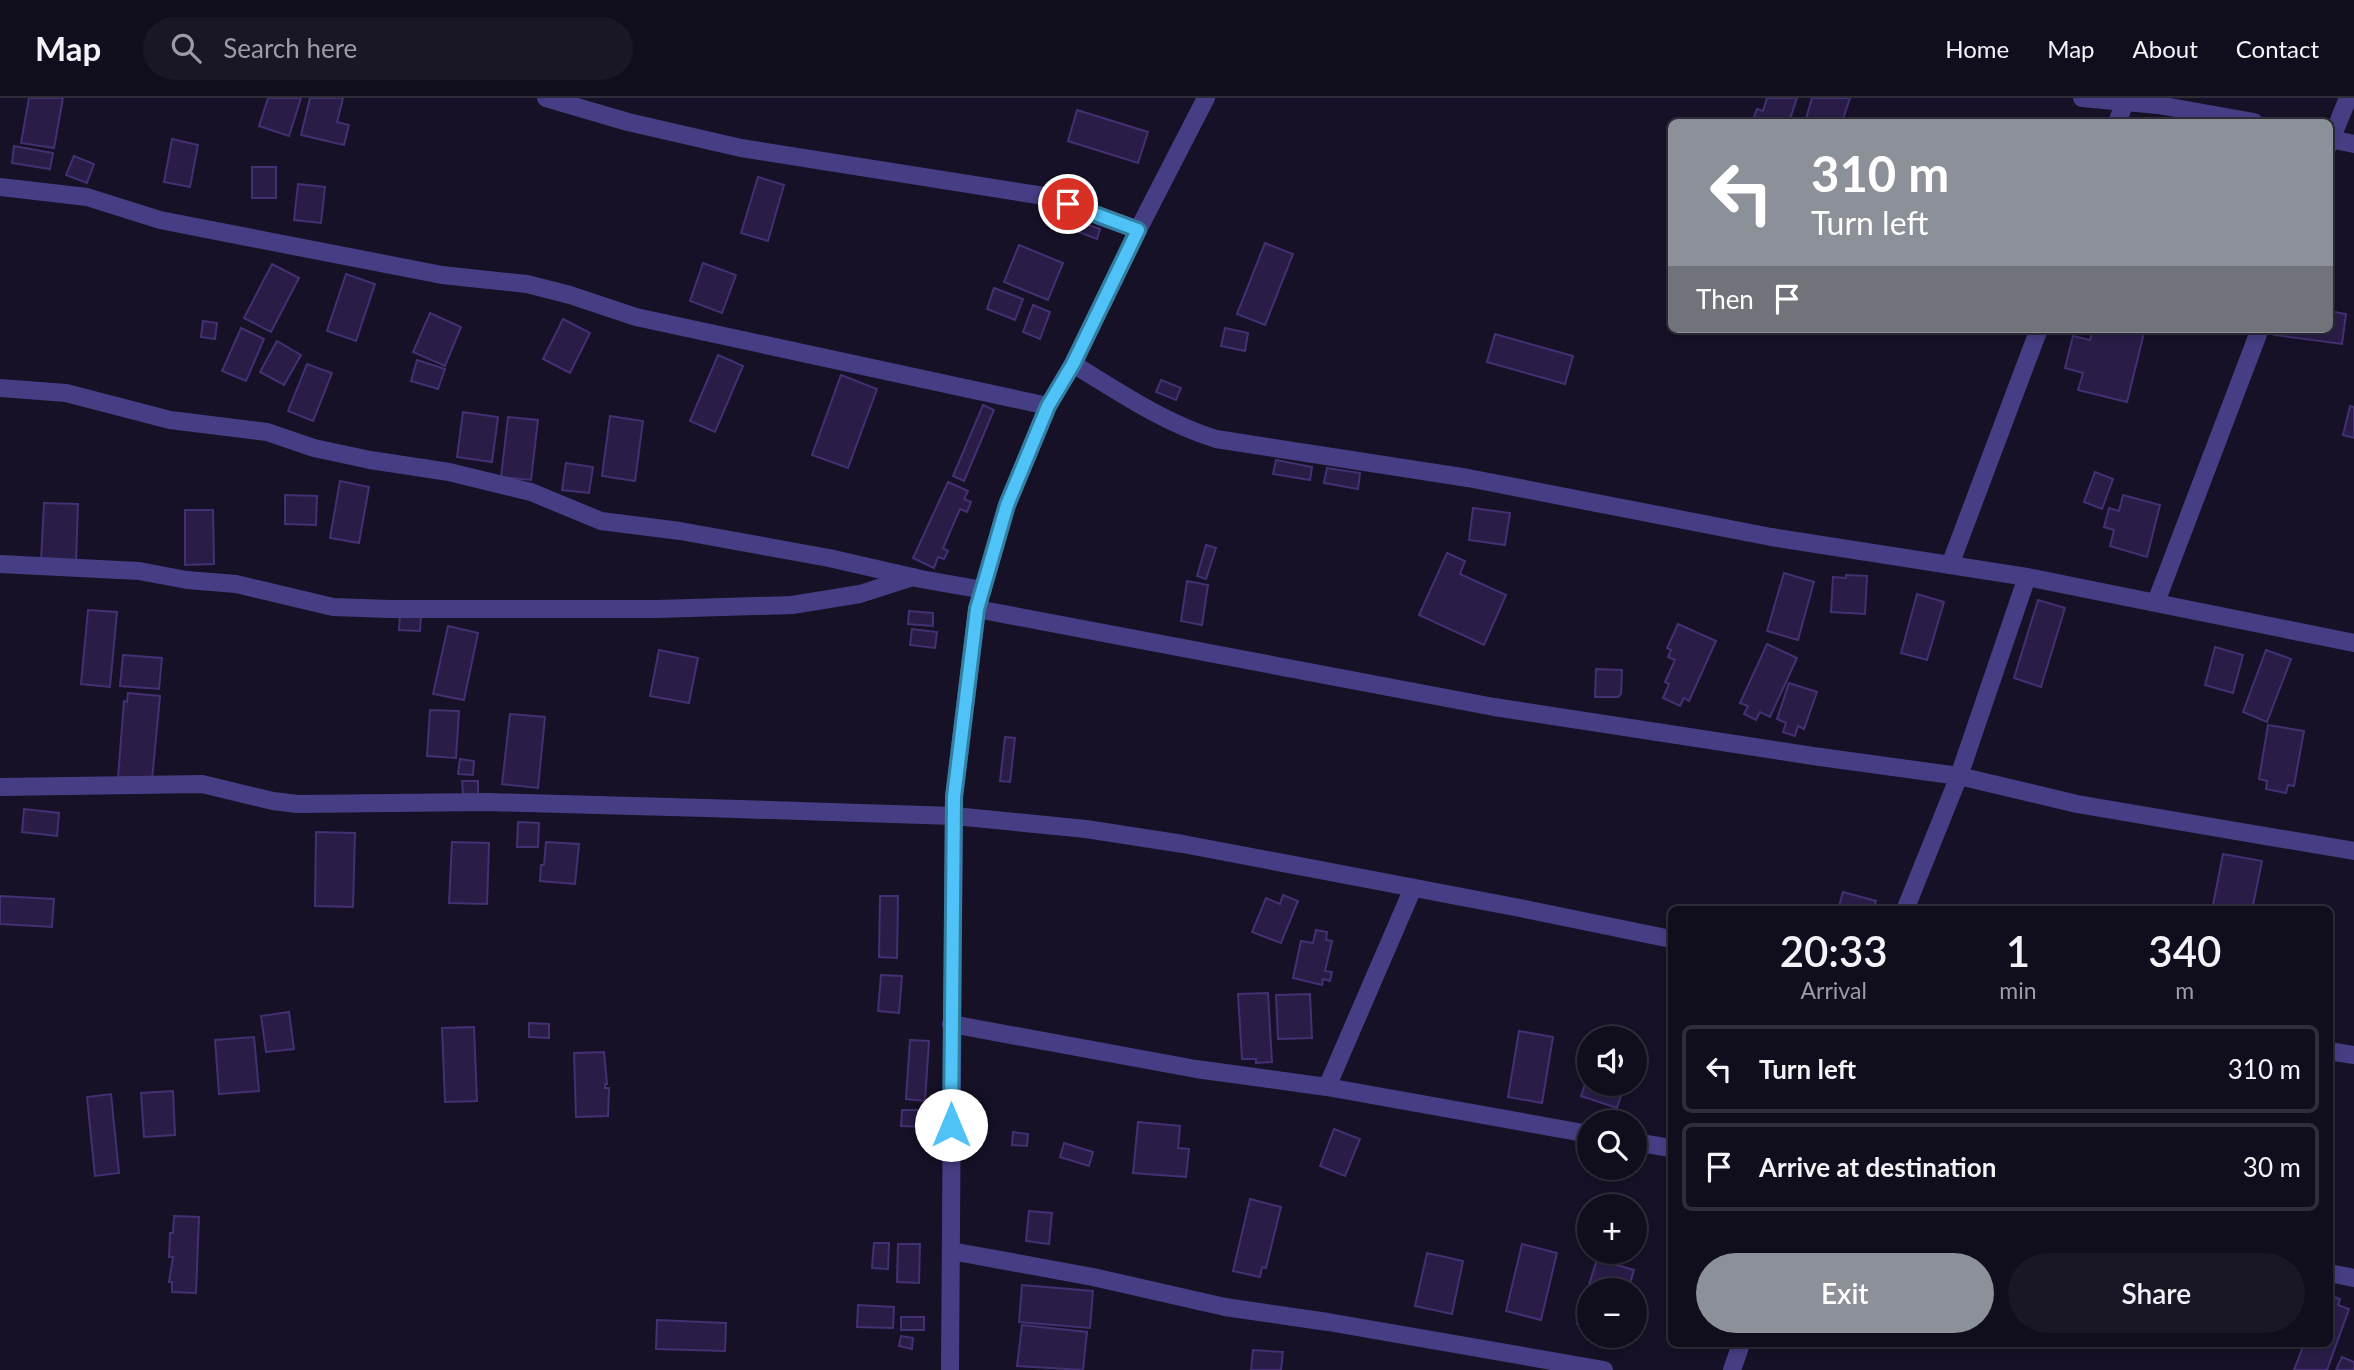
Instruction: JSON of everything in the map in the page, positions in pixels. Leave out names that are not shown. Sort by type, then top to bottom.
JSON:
[{"type":"street","points":[[546,98],[628,122],[741,148],[1044,196],[1138,230]]},
{"type":"street","points":[[950,1370],[954,797],[977,609],[1007,505],[1048,406],[1073,364],[1206,98]]},
{"type":"street","points":[[2082,98],[2158,104],[2238,119]]},
{"type":"street","points":[[2333,134],[2348,98]]},
{"type":"street","points":[[2119,119],[2126,100]]},
{"type":"street","points":[[2333,141],[2354,144]]},
{"type":"street","points":[[0,187],[87,197],[160,220],[442,275],[527,284],[636,317],[1048,406]]},
{"type":"street","points":[[1950,565],[2037,333]]},
{"type":"street","points":[[2156,602],[2258,333]]},
{"type":"street","points":[[1073,364],[1164,419],[1216,439],[1468,478],[1771,537],[2027,577],[2354,643]]},
{"type":"street","points":[[0,388],[66,393],[170,420],[267,432],[314,448],[449,472],[531,492],[601,521],[680,531],[983,590]]},
{"type":"street","points":[[0,564],[139,570],[187,580],[236,584],[332,607],[390,610],[657,609],[792,605],[860,594],[912,577]]},
{"type":"street","points":[[1907,906],[1959,776],[2027,577]]},
{"type":"street","points":[[977,609],[1494,707],[1959,776],[2077,804],[2354,851]]},
{"type":"street","points":[[0,787],[202,784],[273,801],[298,804],[487,802],[954,816],[1086,829],[1183,844],[1668,938]]},
{"type":"street","points":[[1327,1087],[1413,888]]},
{"type":"street","points":[[951,1024],[1196,1069],[1327,1087],[1577,1132]]},
{"type":"street","points":[[2333,1052],[2354,1055]]},
{"type":"street","points":[[1647,1144],[1668,1148]]},
{"type":"street","points":[[951,1251],[1093,1276],[1225,1307],[1508,1362],[1604,1370]]},
{"type":"street","points":[[2333,1274],[2354,1278]]},
{"type":"street","points":[[1732,1370],[1740,1347]]},
{"type":"building","points":[[29,98],[63,98],[54,148],[21,143]]},
{"type":"building","points":[[268,98],[301,98],[289,136],[259,126]]},
{"type":"building","points":[[310,98],[343,98],[337,122],[349,125],[344,145],[301,135]]},
{"type":"building","points":[[1767,98],[1797,98],[1790,119],[1753,119],[1757,109],[1763,111]]},
{"type":"building","points":[[1812,98],[1850,98],[1843,119],[1806,119]]},
{"type":"building","points":[[1077,110],[1148,132],[1138,163],[1068,141]]},
{"type":"building","points":[[172,139],[198,145],[190,187],[164,182]]},
{"type":"building","points":[[14,146],[53,153],[50,169],[12,163]]},
{"type":"building","points":[[74,156],[94,164],[87,183],[66,175]]},
{"type":"building","points":[[252,167],[276,167],[276,198],[252,198]]},
{"type":"building","points":[[758,177],[784,185],[768,241],[741,233]]},
{"type":"building","points":[[298,184],[325,187],[321,223],[294,220]]},
{"type":"building","points":[[1068,218],[1100,229],[1097,239],[1065,227]]},
{"type":"building","points":[[1265,243],[1293,254],[1265,325],[1237,314]]},
{"type":"building","points":[[1019,245],[1063,263],[1048,300],[1004,282]]},
{"type":"building","points":[[703,263],[736,275],[722,313],[690,301]]},
{"type":"building","points":[[272,264],[299,278],[271,332],[244,318]]},
{"type":"building","points":[[346,274],[375,284],[356,341],[327,331]]},
{"type":"building","points":[[994,288],[1023,299],[1015,320],[987,309]]},
{"type":"building","points":[[1033,305],[1050,312],[1040,339],[1023,332]]},
{"type":"building","points":[[2333,312],[2346,314],[2342,344],[2274,335],[2333,333]]},
{"type":"building","points":[[430,313],[461,327],[445,366],[413,352]]},
{"type":"building","points":[[563,319],[590,333],[570,373],[543,359]]},
{"type":"building","points":[[203,321],[217,323],[215,339],[201,337]]},
{"type":"building","points":[[241,328],[264,339],[246,381],[222,371]]},
{"type":"building","points":[[1225,328],[1248,333],[1245,351],[1221,346]]},
{"type":"building","points":[[2092,333],[2144,333],[2127,402],[2078,390],[2083,373],[2065,368],[2073,336],[2090,340]]},
{"type":"building","points":[[1495,334],[1573,356],[1565,384],[1487,362]]},
{"type":"building","points":[[277,341],[301,355],[284,385],[260,372]]},
{"type":"building","points":[[718,355],[743,366],[715,432],[690,421]]},
{"type":"building","points":[[417,360],[445,369],[438,389],[411,381]]},
{"type":"building","points":[[307,364],[332,373],[313,421],[288,411]]},
{"type":"building","points":[[841,375],[877,389],[848,468],[812,455]]},
{"type":"building","points":[[1161,380],[1181,388],[1176,400],[1156,392]]},
{"type":"building","points":[[983,405],[994,410],[964,481],[953,476]]},
{"type":"building","points":[[2350,406],[2354,407],[2354,438],[2343,435]]},
{"type":"building","points":[[463,412],[498,417],[492,462],[457,457]]},
{"type":"building","points":[[610,416],[643,421],[635,481],[602,476]]},
{"type":"building","points":[[508,417],[538,420],[531,480],[501,477]]},
{"type":"building","points":[[1276,460],[1312,467],[1310,480],[1273,474]]},
{"type":"building","points":[[566,463],[593,467],[589,493],[562,490]]},
{"type":"building","points":[[1327,468],[1360,473],[1358,489],[1324,483]]},
{"type":"building","points":[[2095,472],[2113,479],[2102,509],[2084,502]]},
{"type":"building","points":[[340,481],[369,487],[359,543],[330,538]]},
{"type":"building","points":[[948,482],[968,491],[964,499],[971,502],[967,512],[960,509],[943,548],[948,551],[944,559],[938,557],[934,568],[913,558]]},
{"type":"building","points":[[285,495],[317,496],[316,525],[285,524]]},
{"type":"building","points":[[2123,495],[2160,505],[2147,557],[2110,546],[2114,530],[2104,527],[2109,508],[2119,511]]},
{"type":"building","points":[[44,503],[78,504],[76,563],[41,561]]},
{"type":"building","points":[[1473,508],[1510,513],[1505,545],[1469,540]]},
{"type":"building","points":[[185,510],[213,510],[214,564],[185,565]]},
{"type":"building","points":[[1206,545],[1216,548],[1206,579],[1197,576]]},
{"type":"building","points":[[1447,553],[1465,561],[1460,574],[1506,595],[1484,645],[1419,615]]},
{"type":"building","points":[[1784,573],[1814,582],[1798,640],[1767,631]]},
{"type":"building","points":[[1846,575],[1867,576],[1865,614],[1831,612],[1833,577],[1846,578]]},
{"type":"building","points":[[1187,581],[1208,585],[1202,625],[1181,621]]},
{"type":"building","points":[[1917,594],[1944,602],[1927,660],[1901,653]]},
{"type":"building","points":[[2038,600],[2065,608],[2041,687],[2014,678]]},
{"type":"building","points":[[88,610],[117,612],[110,687],[81,684]]},
{"type":"building","points":[[909,611],[933,613],[933,626],[908,624]]},
{"type":"building","points":[[400,614],[421,616],[420,631],[399,630]]},
{"type":"building","points":[[1678,624],[1716,641],[1689,701],[1684,698],[1680,706],[1663,698],[1669,684],[1665,682],[1675,660],[1668,657],[1671,650],[1667,648]]},
{"type":"building","points":[[448,626],[478,633],[464,700],[433,694]]},
{"type":"building","points":[[912,629],[937,632],[935,648],[910,645]]},
{"type":"building","points":[[1767,644],[1797,658],[1770,717],[1760,712],[1756,720],[1744,714],[1748,706],[1740,703]]},
{"type":"building","points":[[2215,647],[2243,655],[2233,693],[2205,685]]},
{"type":"building","points":[[659,650],[698,658],[689,703],[650,696]]},
{"type":"building","points":[[2266,650],[2291,659],[2267,722],[2243,712]]},
{"type":"building","points":[[123,655],[162,658],[159,689],[120,686]]},
{"type":"building","points":[[1596,669],[1622,670],[1621,694],[1618,697],[1595,697]]},
{"type":"building","points":[[1789,683],[1817,692],[1804,729],[1798,726],[1795,736],[1783,732],[1786,723],[1777,719]]},
{"type":"building","points":[[128,693],[160,696],[152,780],[118,778],[124,701],[127,702]]},
{"type":"building","points":[[430,710],[459,711],[456,758],[427,756]]},
{"type":"building","points":[[510,714],[545,717],[538,788],[502,784]]},
{"type":"building","points":[[2268,725],[2304,731],[2294,786],[2288,785],[2286,793],[2266,789],[2267,781],[2259,779]]},
{"type":"building","points":[[1005,737],[1015,738],[1010,782],[1000,781]]},
{"type":"building","points":[[460,759],[474,761],[473,775],[458,774]]},
{"type":"building","points":[[462,781],[478,781],[478,794],[463,794]]},
{"type":"building","points":[[24,809],[59,813],[57,836],[22,832]]},
{"type":"building","points":[[518,822],[539,823],[538,847],[517,847]]},
{"type":"building","points":[[316,832],[355,833],[353,907],[315,906]]},
{"type":"building","points":[[452,842],[489,843],[487,904],[449,903]]},
{"type":"building","points":[[546,842],[579,844],[575,884],[540,881]]},
{"type":"building","points":[[2223,854],[2262,861],[2253,906],[2213,906]]},
{"type":"building","points":[[1843,892],[1876,901],[1874,906],[1839,906]]},
{"type":"building","points":[[1283,895],[1298,901],[1281,943],[1252,932],[1266,898],[1280,904]]},
{"type":"building","points":[[0,896],[54,899],[52,927],[0,924]]},
{"type":"building","points":[[880,896],[898,896],[897,958],[879,957]]},
{"type":"building","points":[[1316,930],[1327,932],[1326,940],[1332,941],[1325,971],[1332,972],[1330,981],[1323,979],[1322,985],[1293,978],[1301,941],[1313,943]]},
{"type":"building","points":[[881,975],[902,976],[899,1013],[878,1011]]},
{"type":"building","points":[[1268,993],[1272,1062],[1256,1063],[1256,1059],[1242,1059],[1238,994]]},
{"type":"building","points":[[1310,994],[1312,1038],[1278,1039],[1276,995]]},
{"type":"building","points":[[289,1012],[294,1049],[266,1052],[261,1016]]},
{"type":"building","points":[[529,1023],[549,1024],[549,1038],[529,1037]]},
{"type":"building","points":[[474,1027],[477,1101],[445,1102],[442,1028]]},
{"type":"building","points":[[1519,1031],[1553,1037],[1542,1103],[1508,1097]]},
{"type":"building","points":[[254,1037],[259,1091],[219,1094],[215,1040]]},
{"type":"building","points":[[910,1040],[929,1041],[925,1101],[906,1099]]},
{"type":"building","points":[[604,1052],[607,1084],[605,1088],[609,1088],[608,1116],[576,1117],[574,1053]]},
{"type":"building","points":[[173,1091],[175,1135],[144,1137],[141,1093]]},
{"type":"building","points":[[111,1094],[119,1173],[95,1176],[87,1097]]},
{"type":"building","points":[[1581,1096],[1621,1096],[1617,1108]]},
{"type":"building","points":[[902,1110],[928,1110],[928,1127],[901,1126]]},
{"type":"building","points":[[1138,1122],[1180,1126],[1178,1148],[1189,1149],[1186,1177],[1133,1173]]},
{"type":"building","points":[[1334,1129],[1360,1139],[1345,1176],[1320,1166]]},
{"type":"building","points":[[1013,1132],[1028,1134],[1027,1146],[1012,1145]]},
{"type":"building","points":[[1064,1143],[1093,1152],[1089,1166],[1060,1157]]},
{"type":"building","points":[[1250,1199],[1281,1207],[1266,1268],[1262,1267],[1260,1277],[1233,1271]]},
{"type":"building","points":[[1029,1211],[1052,1213],[1049,1244],[1026,1241]]},
{"type":"building","points":[[174,1216],[199,1217],[196,1293],[172,1292],[172,1282],[169,1282],[173,1257],[169,1257],[170,1233],[173,1233]]},
{"type":"building","points":[[874,1243],[889,1243],[888,1269],[872,1268]]},
{"type":"building","points":[[898,1244],[920,1244],[919,1283],[897,1282]]},
{"type":"building","points":[[1522,1244],[1557,1253],[1541,1320],[1506,1311]]},
{"type":"building","points":[[1427,1253],[1463,1261],[1452,1314],[1415,1306]]},
{"type":"building","points":[[1595,1264],[1614,1264],[1634,1270],[1632,1278],[1591,1278]]},
{"type":"building","points":[[1022,1285],[1093,1291],[1090,1328],[1019,1322]]},
{"type":"building","points":[[2333,1296],[2340,1299],[2338,1305],[2349,1309],[2327,1370],[2294,1370],[2303,1347],[2333,1347]]},
{"type":"building","points":[[858,1305],[894,1307],[893,1328],[857,1327]]},
{"type":"building","points":[[901,1317],[924,1317],[924,1330],[901,1330]]},
{"type":"building","points":[[657,1320],[726,1323],[725,1351],[656,1349]]},
{"type":"building","points":[[1022,1325],[1087,1332],[1083,1370],[1017,1366]]},
{"type":"building","points":[[901,1336],[913,1338],[912,1349],[899,1346]]},
{"type":"building","points":[[1253,1350],[1283,1352],[1281,1370],[1251,1370]]},
{"type":"building","points":[[2342,1357],[2354,1362],[2354,1370],[2336,1370]]},
{"type":"route","points":[[951,1125],[954,797],[977,609],[1007,505],[1048,406],[1073,364],[1138,230],[1068,204]]}]
